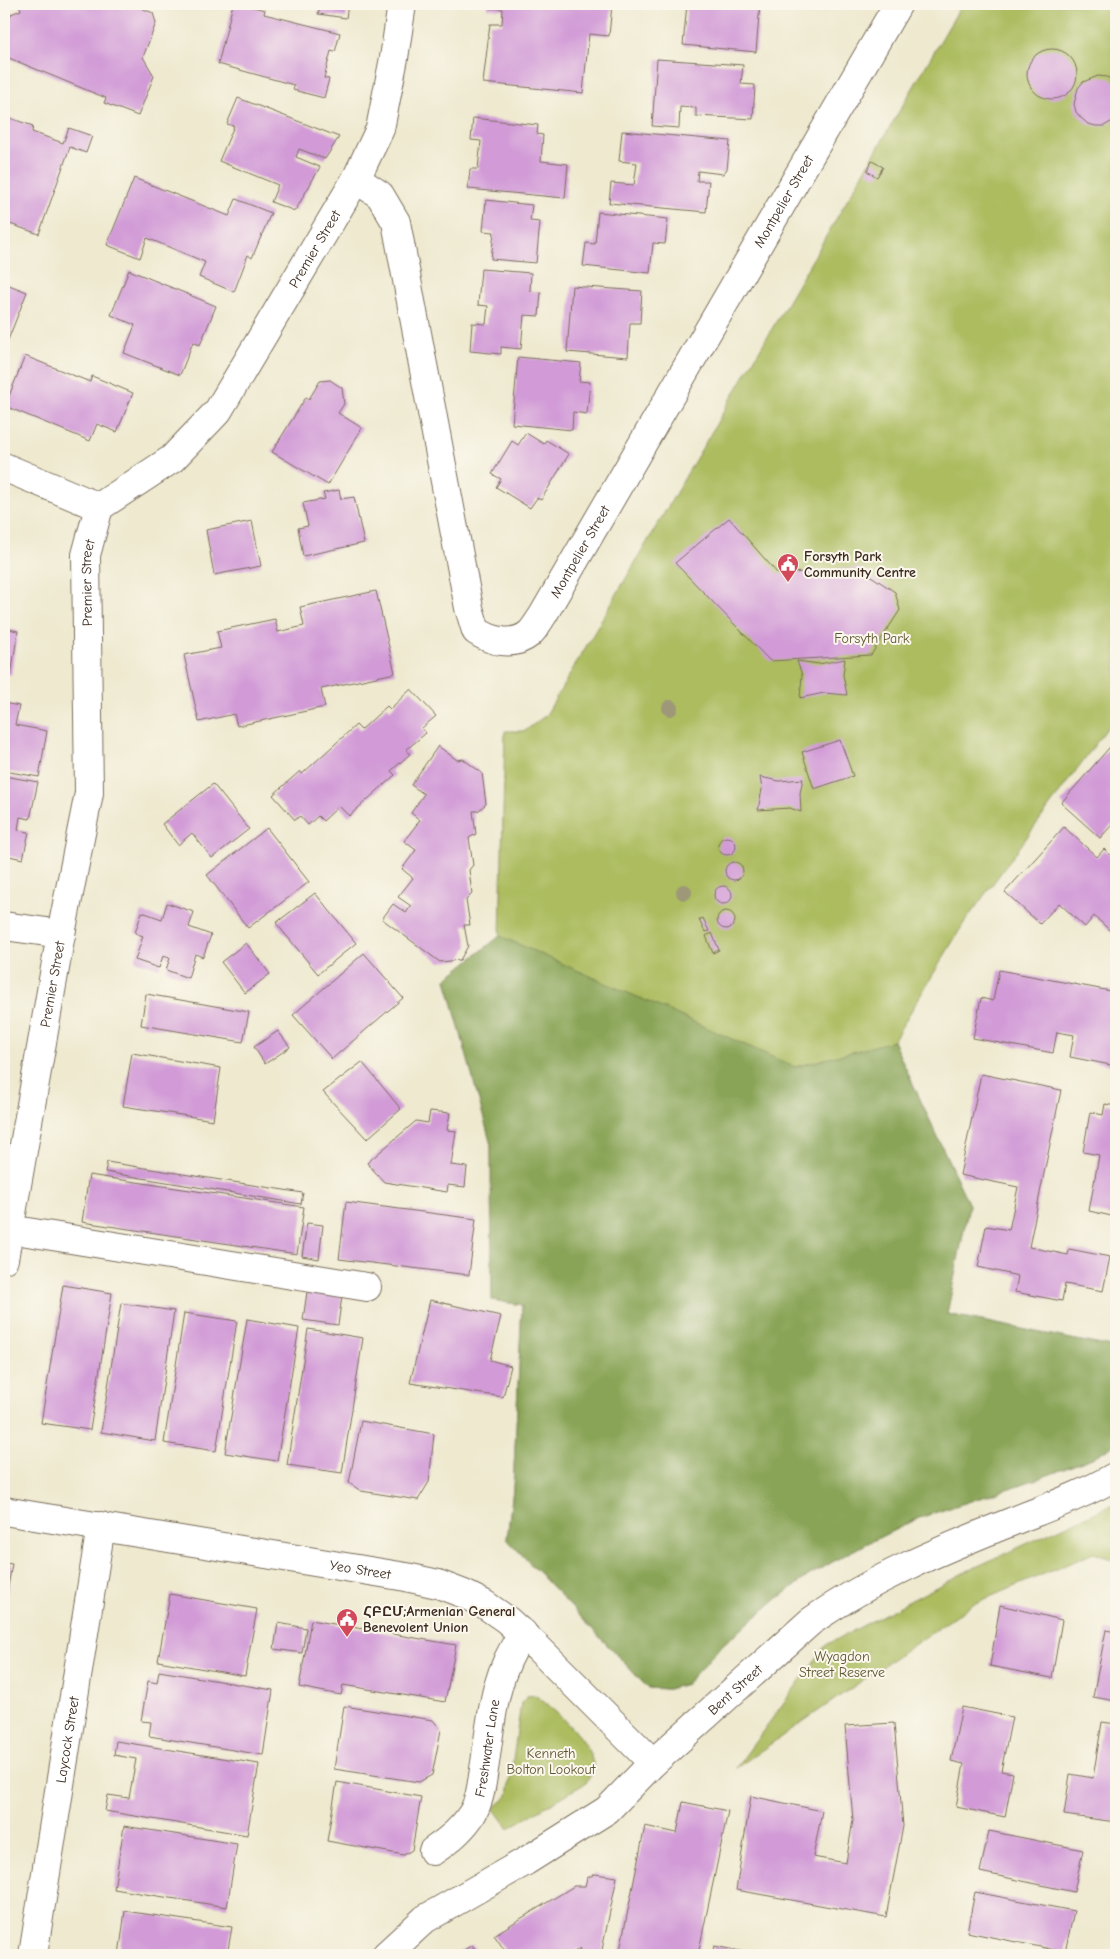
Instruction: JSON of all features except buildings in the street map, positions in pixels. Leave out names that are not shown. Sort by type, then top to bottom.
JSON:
[{"type":"street","name":"Premier Street","points":[[4,1260],[61,934],[89,793],[86,555],[98,507],[172,459],[218,411],[356,179],[380,129],[402,4]]},
{"type":"street","name":"Montpelier Street","points":[[356,179],[380,195],[396,222],[469,608],[476,631],[488,640],[504,642],[516,640],[528,634],[543,615],[898,4]]},
{"type":"street","points":[[4,467],[98,507]]},
{"type":"street","points":[[4,926],[61,934]]},
{"type":"street","points":[[9,1229],[367,1287]]},
{"type":"street","name":"Bent Street","points":[[386,1955],[425,1919],[526,1861],[607,1810],[654,1763],[810,1622],[837,1603],[931,1554],[1086,1492],[1116,1476]]},
{"type":"street","name":"Yeo Street","points":[[4,1511],[406,1577],[438,1584],[484,1604],[523,1633],[654,1763]]},
{"type":"street","name":"Laycock Street","points":[[33,1955],[101,1526]]},
{"type":"street","name":"Freshwater Lane","points":[[434,1851],[461,1829],[473,1813],[480,1795],[495,1693],[506,1661],[523,1633]]},
{"type":"green space","name":"Forsyth Park","points":[[962,4],[1116,4],[1116,716],[964,923],[893,1041],[969,1205],[947,1314],[1116,1348],[1116,1443],[1092,1458],[1040,1478],[919,1518],[850,1552],[808,1576],[778,1598],[721,1646],[686,1684],[668,1689],[648,1688],[507,1539],[513,1489],[522,1305],[492,1300],[491,1145],[446,979],[500,936],[505,731],[525,731],[546,715]]},
{"type":"green space","points":[[500,936],[795,1067],[893,1041],[969,1205],[947,1314],[1116,1348],[1116,1443],[1092,1458],[1040,1478],[919,1518],[850,1552],[808,1576],[778,1598],[721,1646],[686,1684],[668,1689],[648,1688],[507,1539],[513,1489],[522,1305],[492,1300],[491,1145],[446,979]]},
{"type":"green space","name":"Wyagdon Street Reserve","points":[[1116,1503],[1116,1561],[1094,1553],[973,1604],[736,1768],[826,1645],[967,1571]]},
{"type":"green space","name":"Kenneth Bolton Lookout","points":[[535,1695],[562,1718],[581,1739],[592,1760],[593,1769],[586,1783],[509,1828],[494,1808],[508,1796],[521,1703],[528,1696]]},
{"type":"place","name":"Forsyth Park Community Centre","points":[[788,583]]},
{"type":"place","name":"ՀԲԸՄ;Armenian General Benevolent Union","points":[[347,1638]]}]
